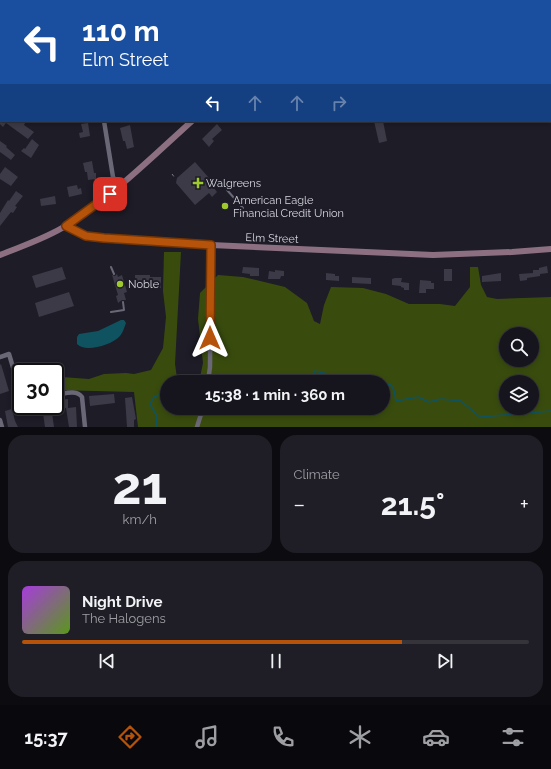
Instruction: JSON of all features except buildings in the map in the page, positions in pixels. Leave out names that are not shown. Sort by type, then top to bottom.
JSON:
[{"type":"street","points":[[104,122],[113,177],[120,187]]},
{"type":"street","points":[[0,255],[66,226],[120,187],[191,122]]},
{"type":"street","name":"Elm Street","points":[[66,226],[86,236],[211,245],[433,255],[504,253],[551,249]]},
{"type":"street","points":[[209,375],[211,245]]},
{"type":"street","points":[[0,357],[9,354],[12,364]]},
{"type":"street","points":[[64,394],[74,392],[80,394],[82,397],[85,427]]},
{"type":"street","points":[[197,427],[201,415]]},
{"type":"street","points":[[0,420],[2,427]]},
{"type":"lane","points":[[227,190],[243,208]]},
{"type":"lane","points":[[111,267],[114,274]]},
{"type":"lane","points":[[111,312],[124,310],[123,302]]},
{"type":"path","points":[[172,174],[175,178]]},
{"type":"green space","points":[[164,252],[181,252],[175,364],[177,375],[160,375],[160,415],[390,415],[390,375],[200,375],[203,363],[198,319],[200,293],[218,275],[243,277],[285,287],[307,303],[314,321],[320,324],[324,305],[331,287],[363,288],[386,294],[409,304],[440,304],[455,306],[470,287],[470,267],[478,267],[481,285],[487,297],[497,299],[551,297],[551,427],[138,427],[134,392],[64,390],[64,377],[89,379],[104,374],[134,374],[151,370],[163,348],[166,317],[163,291]]},
{"type":"water","points":[[124,320],[126,323],[122,332],[119,337],[110,343],[92,348],[81,347],[77,344],[77,337],[79,334],[98,331]]},
{"type":"waterway","points":[[312,375],[315,371],[328,375]]},
{"type":"waterway","points":[[390,384],[394,390],[396,401],[418,397],[429,402],[441,399],[461,401],[480,417],[551,411]]},
{"type":"waterway","points":[[156,427],[157,416],[150,404],[154,397],[160,395]]},
{"type":"place","name":"Walgreens","points":[[198,183]]},
{"type":"place","name":"American Eagle Financial Credit Union","points":[[225,206]]},
{"type":"place","name":"Noble","points":[[120,284]]},
{"type":"route","points":[[110,194],[66,226],[86,236],[211,245],[210,338]]}]
